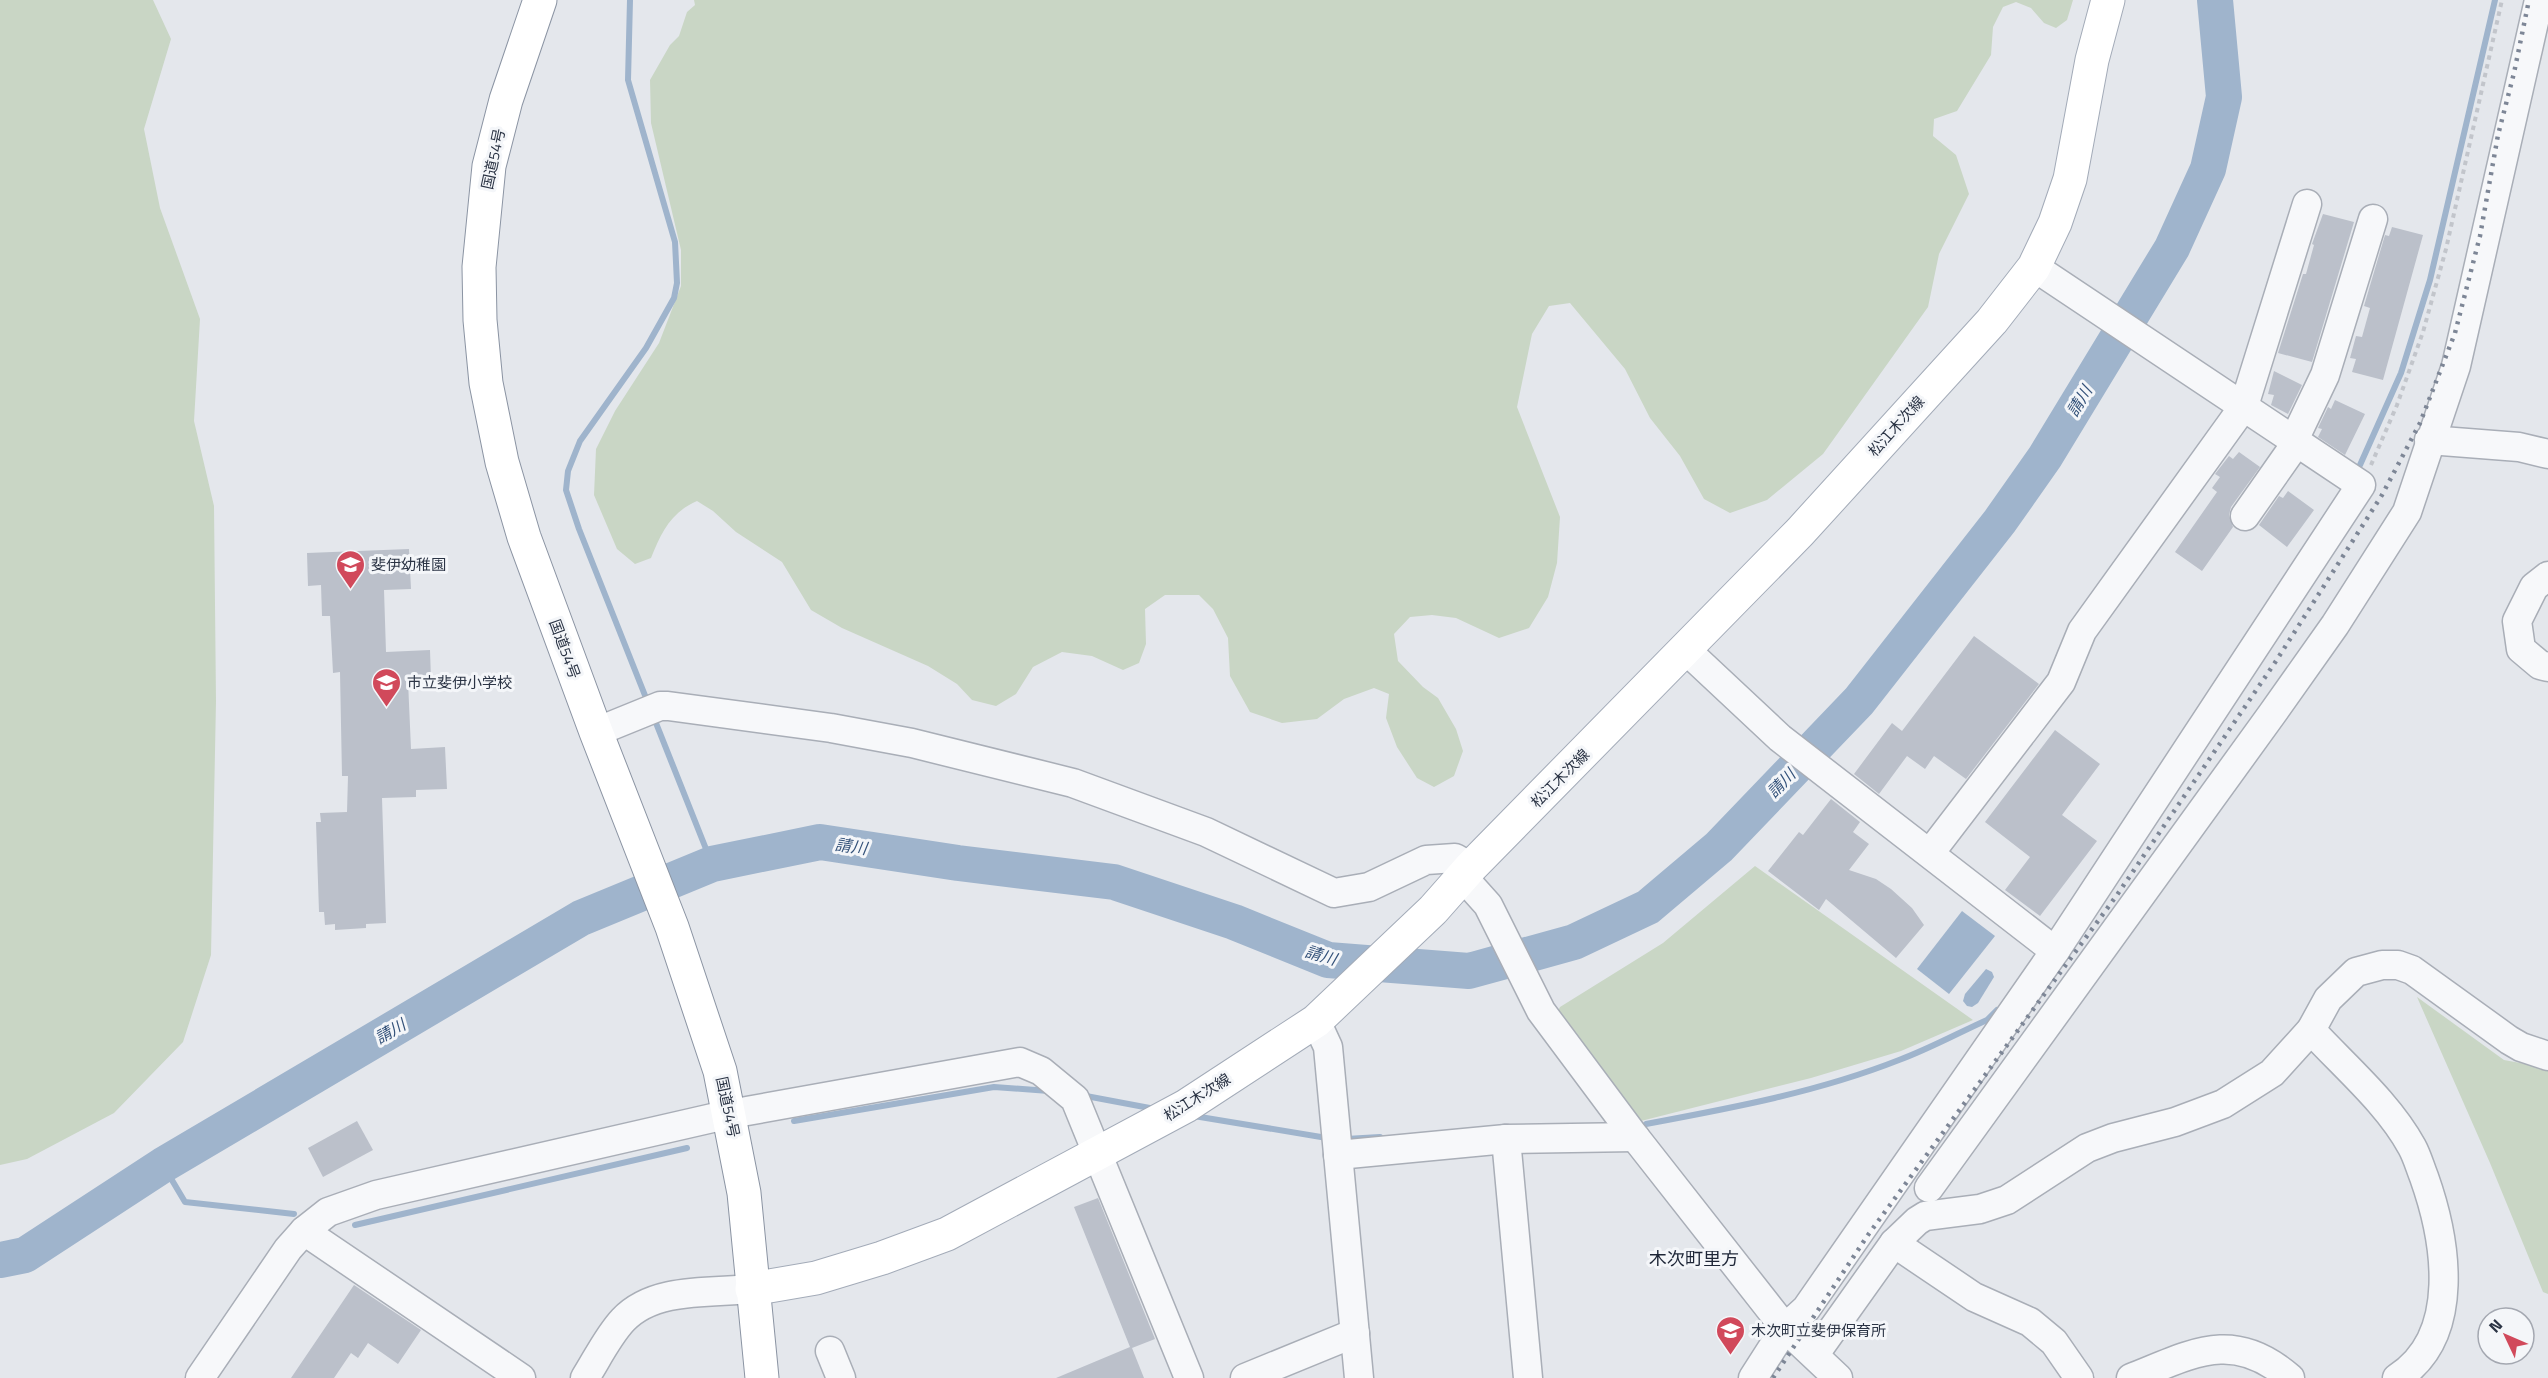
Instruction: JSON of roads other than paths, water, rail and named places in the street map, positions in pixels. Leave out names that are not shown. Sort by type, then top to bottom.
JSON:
[{"type":"main road","name":"国道54号","points":[[540,0],[506,100],[489,166],[479,267],[480,320],[486,383],[502,462],[524,537],[596,732],[672,927],[706,1025],[730,1114],[744,1193],[762,1378]]},
{"type":"main road","name":"松江木次線","points":[[752,1289],[816,1278],[882,1258],[947,1234],[1175,1112],[1326,1013],[1433,910],[1467,871],[1800,532],[1977,338],[2034,267],[2055,223],[2070,179],[2092,60],[2108,0]]},
{"type":"main road","name":"国道54号","points":[[743,1378],[752,1289]]},
{"type":"street","points":[[1929,1188],[2335,625],[2407,512],[2429,440],[2456,366],[2539,0]]},
{"type":"street","points":[[1930,853],[2061,682],[2082,631],[2244,406],[2307,204]]},
{"type":"street","points":[[2245,516],[2296,441],[2325,375],[2373,219]]},
{"type":"street","points":[[1753,1378],[1785,1328],[1806,1309],[2047,945],[2361,485],[2034,267]]},
{"type":"street","points":[[2429,440],[2519,447],[2548,454]]},
{"type":"street","points":[[2548,576],[2534,587],[2517,621],[2521,649],[2540,665],[2548,667]]},
{"type":"street","points":[[1686,650],[1780,738],[2047,945]]},
{"type":"street","points":[[596,732],[650,710],[831,728],[912,743],[1073,783],[1206,832],[1334,893],[1369,887],[1426,860],[1455,858],[1467,871],[1502,931],[1532,996],[1635,1137],[1785,1328],[1826,1370],[1894,1243],[1908,1228],[1925,1216],[1980,1209],[2007,1200],[2087,1148],[2112,1138],[2175,1122],[2223,1104],[2272,1073],[2311,1030],[2328,999],[2356,972],[2382,965],[2398,965],[2422,976],[2489,1026],[2522,1047],[2548,1056]]},
{"type":"street","points":[[1326,1013],[1359,1378]]},
{"type":"street","points":[[2311,1030],[2387,1111],[2414,1149],[2441,1236],[2445,1264],[2435,1330],[2420,1359],[2397,1378]]},
{"type":"street","points":[[200,1378],[288,1249],[304,1231],[328,1212],[376,1196],[730,1114],[1020,1062],[1041,1071],[1075,1099],[1189,1378]]},
{"type":"street","points":[[1338,1155],[1506,1139],[1635,1137]]},
{"type":"street","points":[[1506,1139],[1528,1378]]},
{"type":"street","points":[[304,1231],[521,1378]]},
{"type":"street","points":[[1894,1243],[1974,1297],[2030,1322],[2054,1342],[2079,1378]]},
{"type":"street","points":[[585,1378],[623,1320],[642,1305],[669,1296],[752,1289]]},
{"type":"street","points":[[1245,1378],[1355,1333]]},
{"type":"street","points":[[2131,1378],[2194,1354],[2229,1348],[2263,1358],[2290,1378]]},
{"type":"street","points":[[830,1351],[841,1378]]},
{"type":"water","points":[[1962,911],[1995,936],[1949,994],[1917,969]]},
{"type":"water","points":[[1986,969],[1992,972],[1994,977],[1978,1003],[1972,1007],[1967,1006],[1963,1001],[1965,994]]},
{"type":"waterway","points":[[630,0],[628,80],[675,242],[677,283],[674,298],[646,348],[580,441],[568,471],[566,490],[579,529],[648,703]]},
{"type":"waterway","name":"請川","points":[[0,1260],[25,1255],[163,1165],[581,918],[712,864],[820,842],[958,863],[1114,882],[1234,922],[1328,960],[1469,971],[1574,942],[1648,907],[1719,847],[1859,701],[2000,521],[2045,457],[2172,248],[2208,169],[2224,97],[2215,0]]},
{"type":"waterway","points":[[2360,465],[2401,373],[2430,280],[2495,0]]},
{"type":"waterway","points":[[654,718],[712,864]]},
{"type":"waterway","points":[[1646,1124],[1774,1098],[1868,1071],[1921,1051],[1987,1020],[1997,1010]]},
{"type":"waterway","points":[[794,1121],[994,1087],[1049,1091]]},
{"type":"waterway","points":[[1086,1096],[1155,1109]]},
{"type":"waterway","points":[[1194,1116],[1327,1138]]},
{"type":"waterway","points":[[1346,1139],[1380,1137]]},
{"type":"waterway","points":[[355,1225],[687,1148]]},
{"type":"waterway","points":[[163,1165],[185,1202],[294,1214]]},
{"type":"railway","points":[[1773,1378],[1868,1235],[2117,895],[2276,661],[2382,495],[2420,423],[2455,333],[2480,236],[2498,135],[2529,0]]},
{"type":"place","name":"斐伊幼稚園","points":[[350,590]]},
{"type":"place","name":"市立斐伊小学校","points":[[386,708]]},
{"type":"place","name":"木次町立斐伊保育所","points":[[1730,1356]]},
{"type":"district","name":"木次町里方","points":[[1694,1258]]}]
